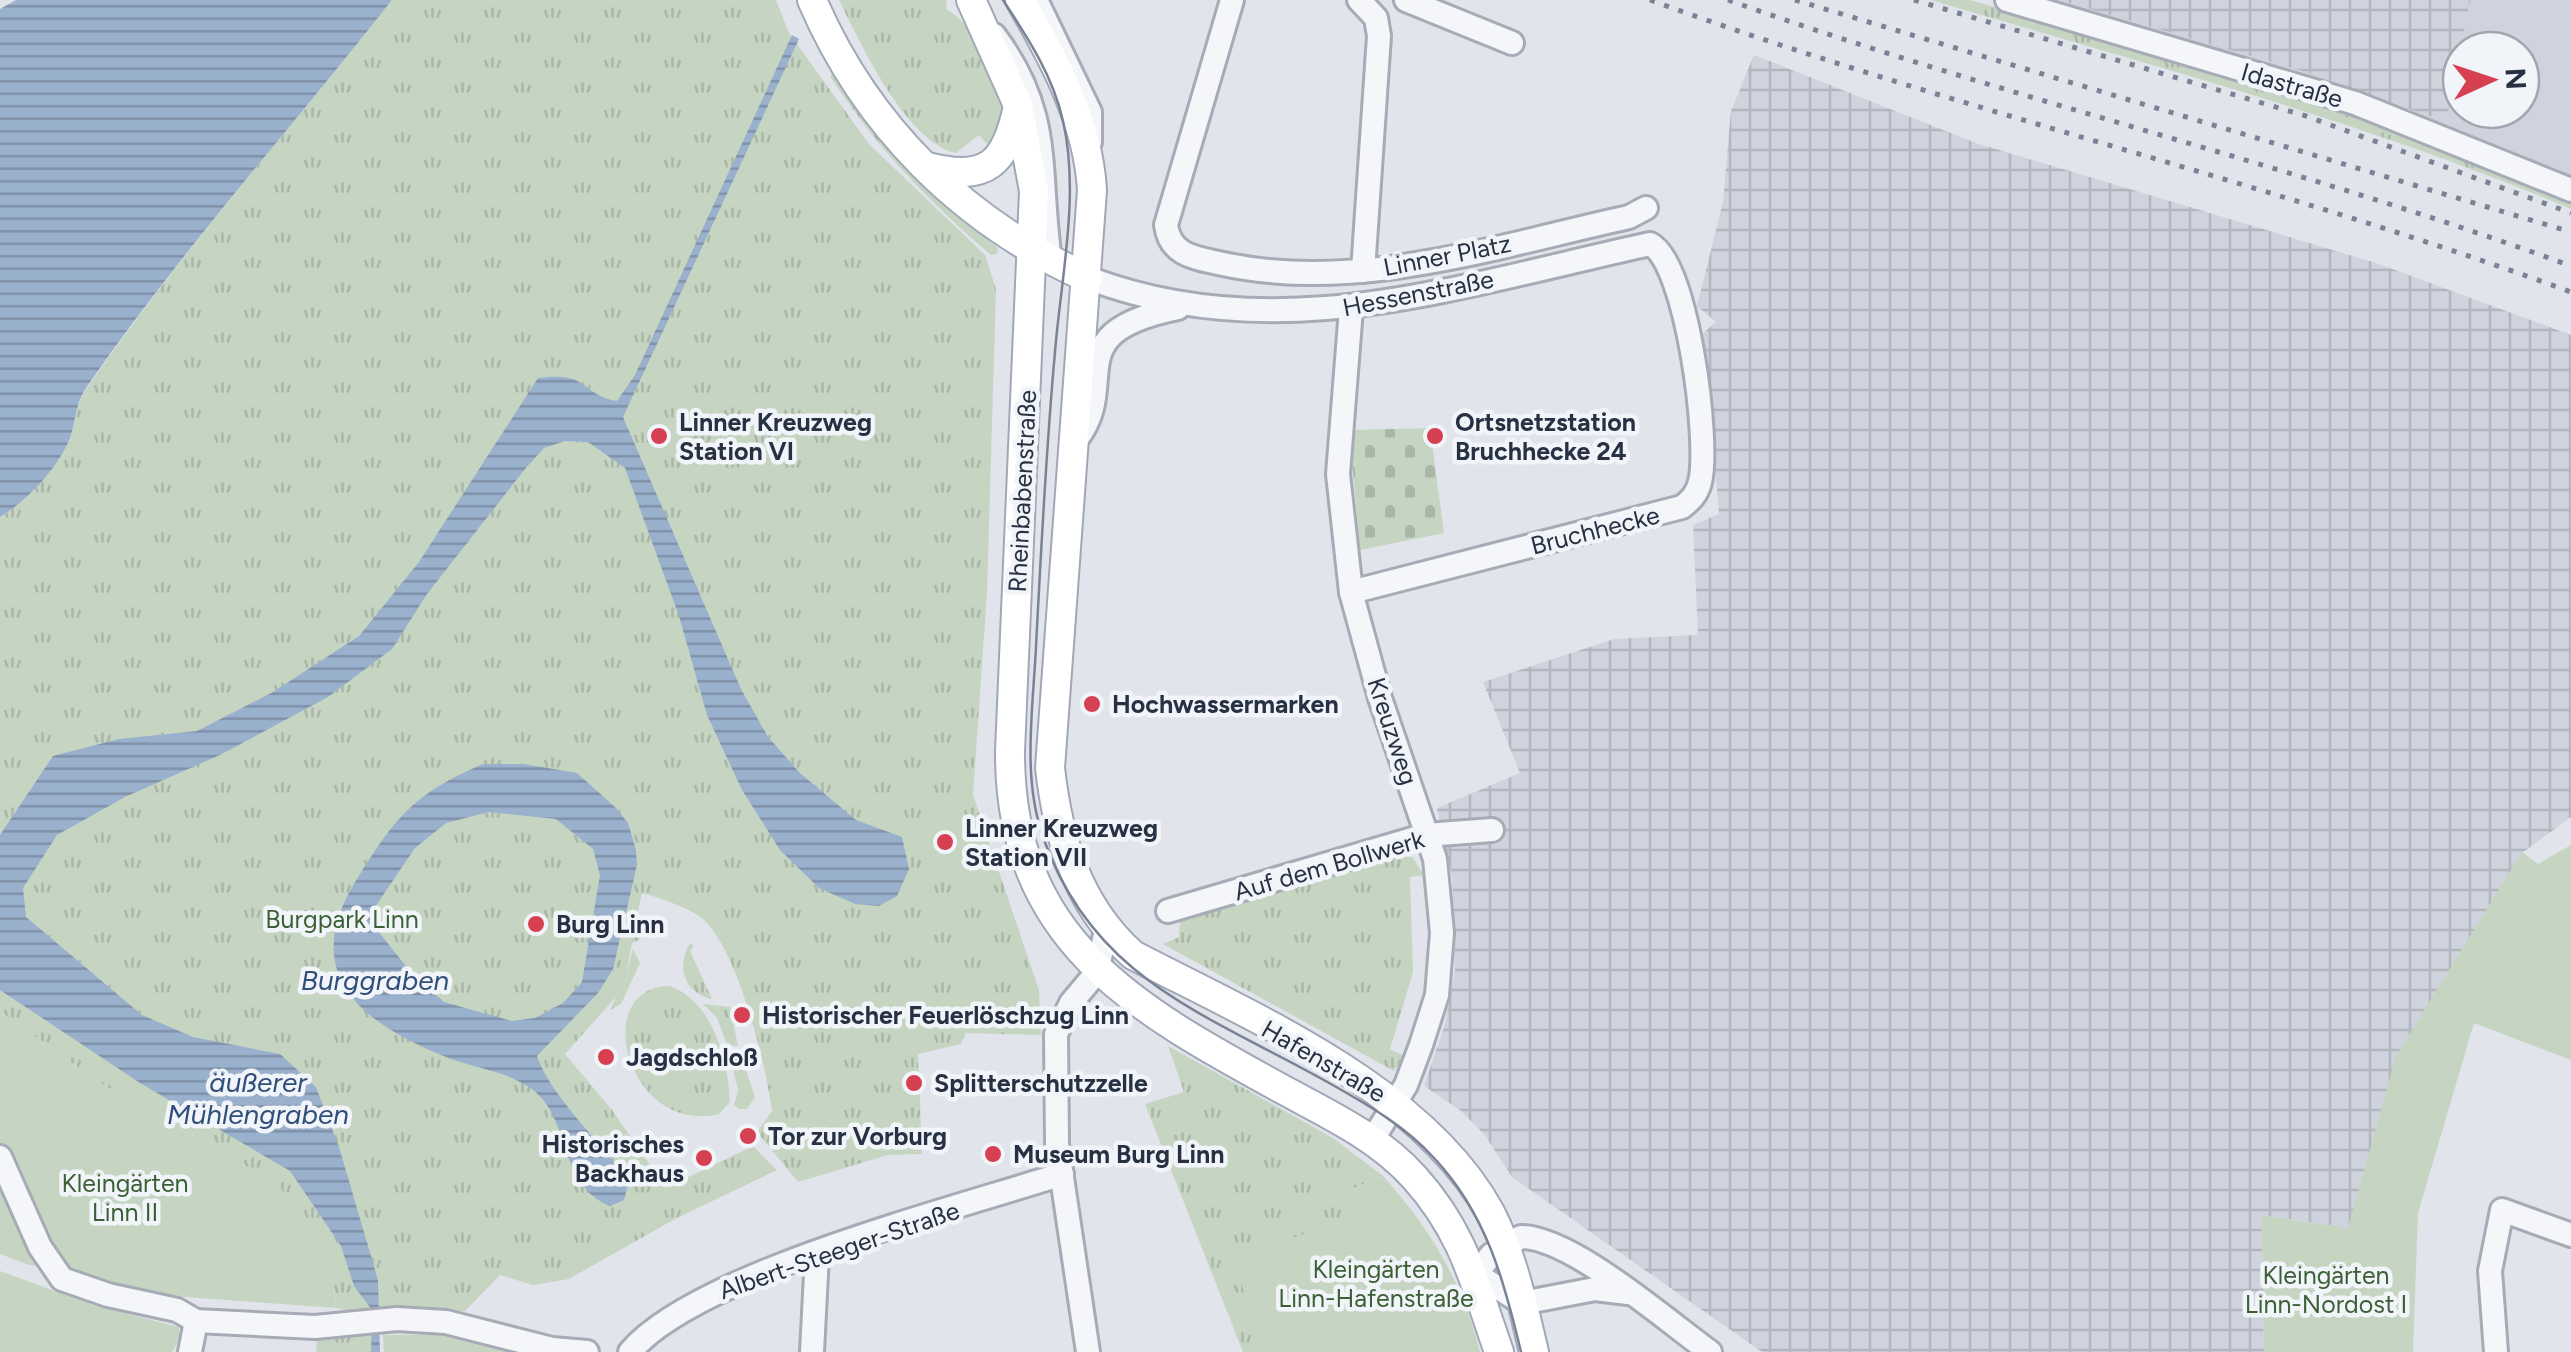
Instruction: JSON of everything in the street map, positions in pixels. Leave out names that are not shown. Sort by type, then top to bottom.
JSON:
[{"type":"main road","points":[[812,0],[832,47],[863,97],[922,165],[1059,265]]},
{"type":"main road","name":"Rheinbabenstraße","points":[[1020,0],[1079,116],[1092,190],[1059,265],[1010,772],[1022,850],[1057,922],[1096,972]]},
{"type":"main road","name":"Rheinbabenstraße","points":[[973,4],[1018,105],[1032,172],[1059,265],[1074,443],[1050,768],[1053,798],[1073,872],[1106,930]]},
{"type":"main road","points":[[922,165],[960,175],[981,170],[999,159],[1009,141],[1018,105]]},
{"type":"main road","name":"Hafenstraße","points":[[1106,930],[1133,954],[1353,1074],[1396,1103],[1463,1170],[1505,1245],[1534,1352]]},
{"type":"main road","name":"Hafenstraße","points":[[1096,972],[1154,1013],[1373,1139],[1412,1174],[1450,1220],[1476,1274],[1499,1352]]},
{"type":"street","points":[[1036,0],[1090,112],[1093,132],[1088,151]]},
{"type":"street","name":"Linner Platz","points":[[1232,0],[1166,225],[1168,240],[1194,258],[1275,272],[1363,271],[1630,217],[1646,208]]},
{"type":"street","name":"Linner Platz","points":[[1359,0],[1376,18],[1380,36],[1363,271]]},
{"type":"street","points":[[1406,0],[1512,43]]},
{"type":"street","name":"Idastraße","points":[[2006,0],[2355,104],[2571,190]]},
{"type":"street","points":[[973,4],[1029,89],[1040,131],[1059,265]]},
{"type":"street","name":"Hessenstraße","points":[[1059,265],[1184,306],[1270,312],[1352,309],[1650,244]]},
{"type":"street","name":"Bruchhecke","points":[[1351,592],[1682,507],[1693,498],[1702,461],[1694,373],[1670,269],[1658,248],[1650,244]]},
{"type":"street","name":"Rheinbabenstraße","points":[[1059,265],[1075,294],[1054,564],[1061,620]]},
{"type":"street","name":"Hessenstraße","points":[[1074,443],[1088,425],[1094,362],[1109,338],[1136,319],[1184,306]]},
{"type":"street","name":"Kreuzweg","points":[[1352,309],[1338,474],[1351,592],[1426,834],[1440,897],[1442,933],[1437,994],[1396,1103],[1373,1139]]},
{"type":"street","name":"Auf dem Bollwerk","points":[[1168,911],[1426,834],[1492,830]]},
{"type":"street","points":[[1088,1352],[1062,1174],[1056,1034],[1071,1002],[1096,972],[1106,930]]},
{"type":"street","points":[[0,1157],[40,1247],[62,1278],[177,1310],[196,1322],[314,1327],[397,1319],[457,1324],[552,1349],[586,1352]]},
{"type":"street","name":"Albert-Steeger-Straße","points":[[630,1352],[642,1338],[697,1302],[817,1255],[1062,1174]]},
{"type":"street","points":[[2496,1352],[2490,1271],[2502,1210],[2571,1235]]},
{"type":"street","points":[[1628,1294],[1594,1289],[1522,1303],[1490,1287],[1476,1274],[1505,1245],[1521,1237],[1548,1242],[1628,1294],[1710,1352]]},
{"type":"street","points":[[812,1352],[817,1255]]},
{"type":"street","points":[[190,1352],[196,1322]]},
{"type":"shaded area","points":[[2030,0],[2571,0],[2571,180]]},
{"type":"shaded area","points":[[2059,0],[2470,0],[2464,30],[2441,30],[2441,120],[2306,72]]},
{"type":"shaded area","points":[[1754,55],[1976,143],[2376,263],[2571,335],[2571,817],[2522,853],[2348,1228],[2262,1215],[2264,1352],[1762,1352],[1512,1177],[1484,1134],[1460,1110],[1424,1086],[1445,1024],[1455,970],[1452,876],[1437,808],[1520,773],[1483,682],[1614,639],[1698,635],[1693,525],[1719,514],[1709,391],[1700,336],[1716,322],[1697,306],[1723,202],[1731,111]]},
{"type":"green space","name":"Burgpark Linn","points":[[392,0],[776,0],[789,33],[869,144],[985,255],[996,289],[987,593],[973,795],[1039,990],[1041,1035],[966,1033],[961,1044],[918,1054],[922,1154],[888,1155],[798,1182],[757,1132],[772,1111],[769,1091],[748,1007],[726,952],[699,916],[642,893],[637,916],[648,920],[639,940],[632,943],[626,975],[633,949],[640,963],[621,1004],[610,1010],[616,997],[565,1054],[612,1110],[666,1188],[753,1146],[777,1170],[675,1219],[569,1279],[533,1285],[500,1275],[465,1311],[357,1312],[336,1308],[334,1285],[277,1184],[100,1083],[0,1011],[0,517],[28,493],[58,458],[70,438],[83,394],[160,288]]},
{"type":"green space","points":[[839,0],[946,0],[947,10],[978,42],[1001,93],[1006,121],[995,152],[979,135],[956,153],[937,145],[919,130],[887,88]]},
{"type":"green space","points":[[1931,0],[1970,0],[2323,102],[2571,198],[2571,209],[2335,121]]},
{"type":"green space","points":[[832,68],[903,165],[998,248],[997,254],[991,255],[967,234],[905,172],[849,104],[831,78]]},
{"type":"green space","points":[[1430,428],[1444,533],[1360,550],[1349,430]]},
{"type":"green space","name":"Kleingärten Linn-Nordost I","points":[[2571,845],[2571,1060],[2474,1023],[2418,1213],[2413,1352],[2264,1352],[2262,1215],[2348,1228],[2396,1056],[2522,852],[2538,864]]},
{"type":"green space","points":[[1390,850],[1393,856],[1412,857],[1424,875],[1410,877],[1413,972],[1390,1049],[1404,1056],[1394,1071],[1163,944],[1179,937],[1180,919]]},
{"type":"green space","points":[[690,943],[712,999],[695,991],[685,978],[684,961]]},
{"type":"green space","points":[[669,986],[697,1004],[715,1034],[726,1069],[730,1102],[719,1114],[687,1115],[661,1103],[642,1083],[630,1059],[625,1033],[630,1010],[644,993]]},
{"type":"green space","points":[[703,1004],[730,1007],[738,1046],[727,1045],[717,1018]]},
{"type":"green space","name":"Kleingärten Linn II","points":[[0,1011],[100,1083],[277,1184],[308,1222],[334,1285],[336,1308],[144,1294],[103,1284],[66,1267],[29,1265],[0,1254]]},
{"type":"green space","points":[[1168,1046],[1333,1138],[1383,1176],[1345,1192],[1345,1221],[1259,1333],[1263,1352],[1243,1352],[1145,1104],[1184,1092]]},
{"type":"green space","points":[[740,1052],[755,1097],[747,1109],[734,1105],[738,1090],[730,1057]]},
{"type":"green space","name":"Kleingärten Linn-Hafenstraße","points":[[1383,1176],[1416,1216],[1443,1258],[1464,1303],[1480,1352],[1263,1352],[1233,1257],[1345,1221],[1345,1192]]},
{"type":"green space","points":[[0,1271],[96,1306],[179,1327],[180,1338],[172,1352],[0,1352]]},
{"type":"green space","points":[[373,1326],[371,1352],[316,1352],[317,1335]]},
{"type":"green space","points":[[461,1334],[526,1352],[384,1352],[383,1335]]},
{"type":"water","points":[[16,0],[392,0],[122,338],[82,394],[70,438],[50,472],[0,517],[0,9]]},
{"type":"water","name":"äußerer Mühlengraben","points":[[792,35],[799,39],[623,417],[741,689],[768,737],[800,773],[856,820],[902,837],[909,869],[897,896],[879,906],[855,904],[819,888],[780,850],[742,790],[707,715],[679,616],[625,468],[588,442],[565,441],[544,448],[525,469],[427,594],[392,649],[328,697],[220,755],[125,797],[57,835],[23,888],[26,917],[142,1015],[193,1037],[280,1054],[316,1087],[339,1147],[378,1280],[380,1352],[371,1352],[372,1310],[354,1286],[341,1246],[290,1171],[140,1083],[0,990],[0,835],[53,756],[119,739],[197,731],[273,692],[359,636],[419,562],[538,378],[568,378],[617,401],[635,375]]},
{"type":"water","name":"Burggraben","points":[[483,764],[524,764],[577,773],[628,823],[637,865],[613,969],[598,993],[537,1056],[553,1087],[629,1182],[624,1200],[610,1206],[581,1183],[554,1118],[533,1090],[512,1078],[441,1055],[384,1026],[346,988],[336,966],[334,940],[341,912],[371,857],[409,809]],"holes":[[[489,812],[556,819],[593,849],[600,875],[582,982],[563,1003],[535,1018],[512,1021],[444,1002],[413,975],[374,926],[373,910],[415,848],[446,823]]]},
{"type":"tram line","points":[[1003,0],[1053,88],[1063,121],[1070,178],[1049,426],[1031,719],[1033,791],[1043,837],[1065,886],[1092,927],[1124,960],[1199,1013],[1372,1108],[1434,1158],[1467,1201],[1491,1249],[1521,1352]]},
{"type":"railway","points":[[1650,0],[1879,76],[2342,215],[2571,292]]},
{"type":"railway","points":[[1728,0],[1938,69],[2362,195],[2571,266]]},
{"type":"railway","points":[[1795,0],[2571,232]]},
{"type":"railway","points":[[1914,0],[2306,116],[2571,213]]},
{"type":"place","name":"Linner Kreuzweg Station VI","points":[[659,436]]},
{"type":"place","name":"Ortsnetzstation Bruchhecke 24","points":[[1435,436]]},
{"type":"place","name":"Hochwassermarken","points":[[1092,704]]},
{"type":"place","name":"Linner Kreuzweg Station VII","points":[[945,842]]},
{"type":"place","name":"Burg Linn","points":[[536,924]]},
{"type":"place","name":"Historischer Feuerlöschzug Linn","points":[[742,1015]]},
{"type":"place","name":"Jagdschloß","points":[[606,1057]]},
{"type":"place","name":"Splitterschutzzelle","points":[[914,1083]]},
{"type":"place","name":"Tor zur Vorburg","points":[[748,1136]]},
{"type":"place","name":"Museum Burg Linn","points":[[993,1154]]},
{"type":"place","name":"Historisches Backhaus","points":[[704,1158]]}]
